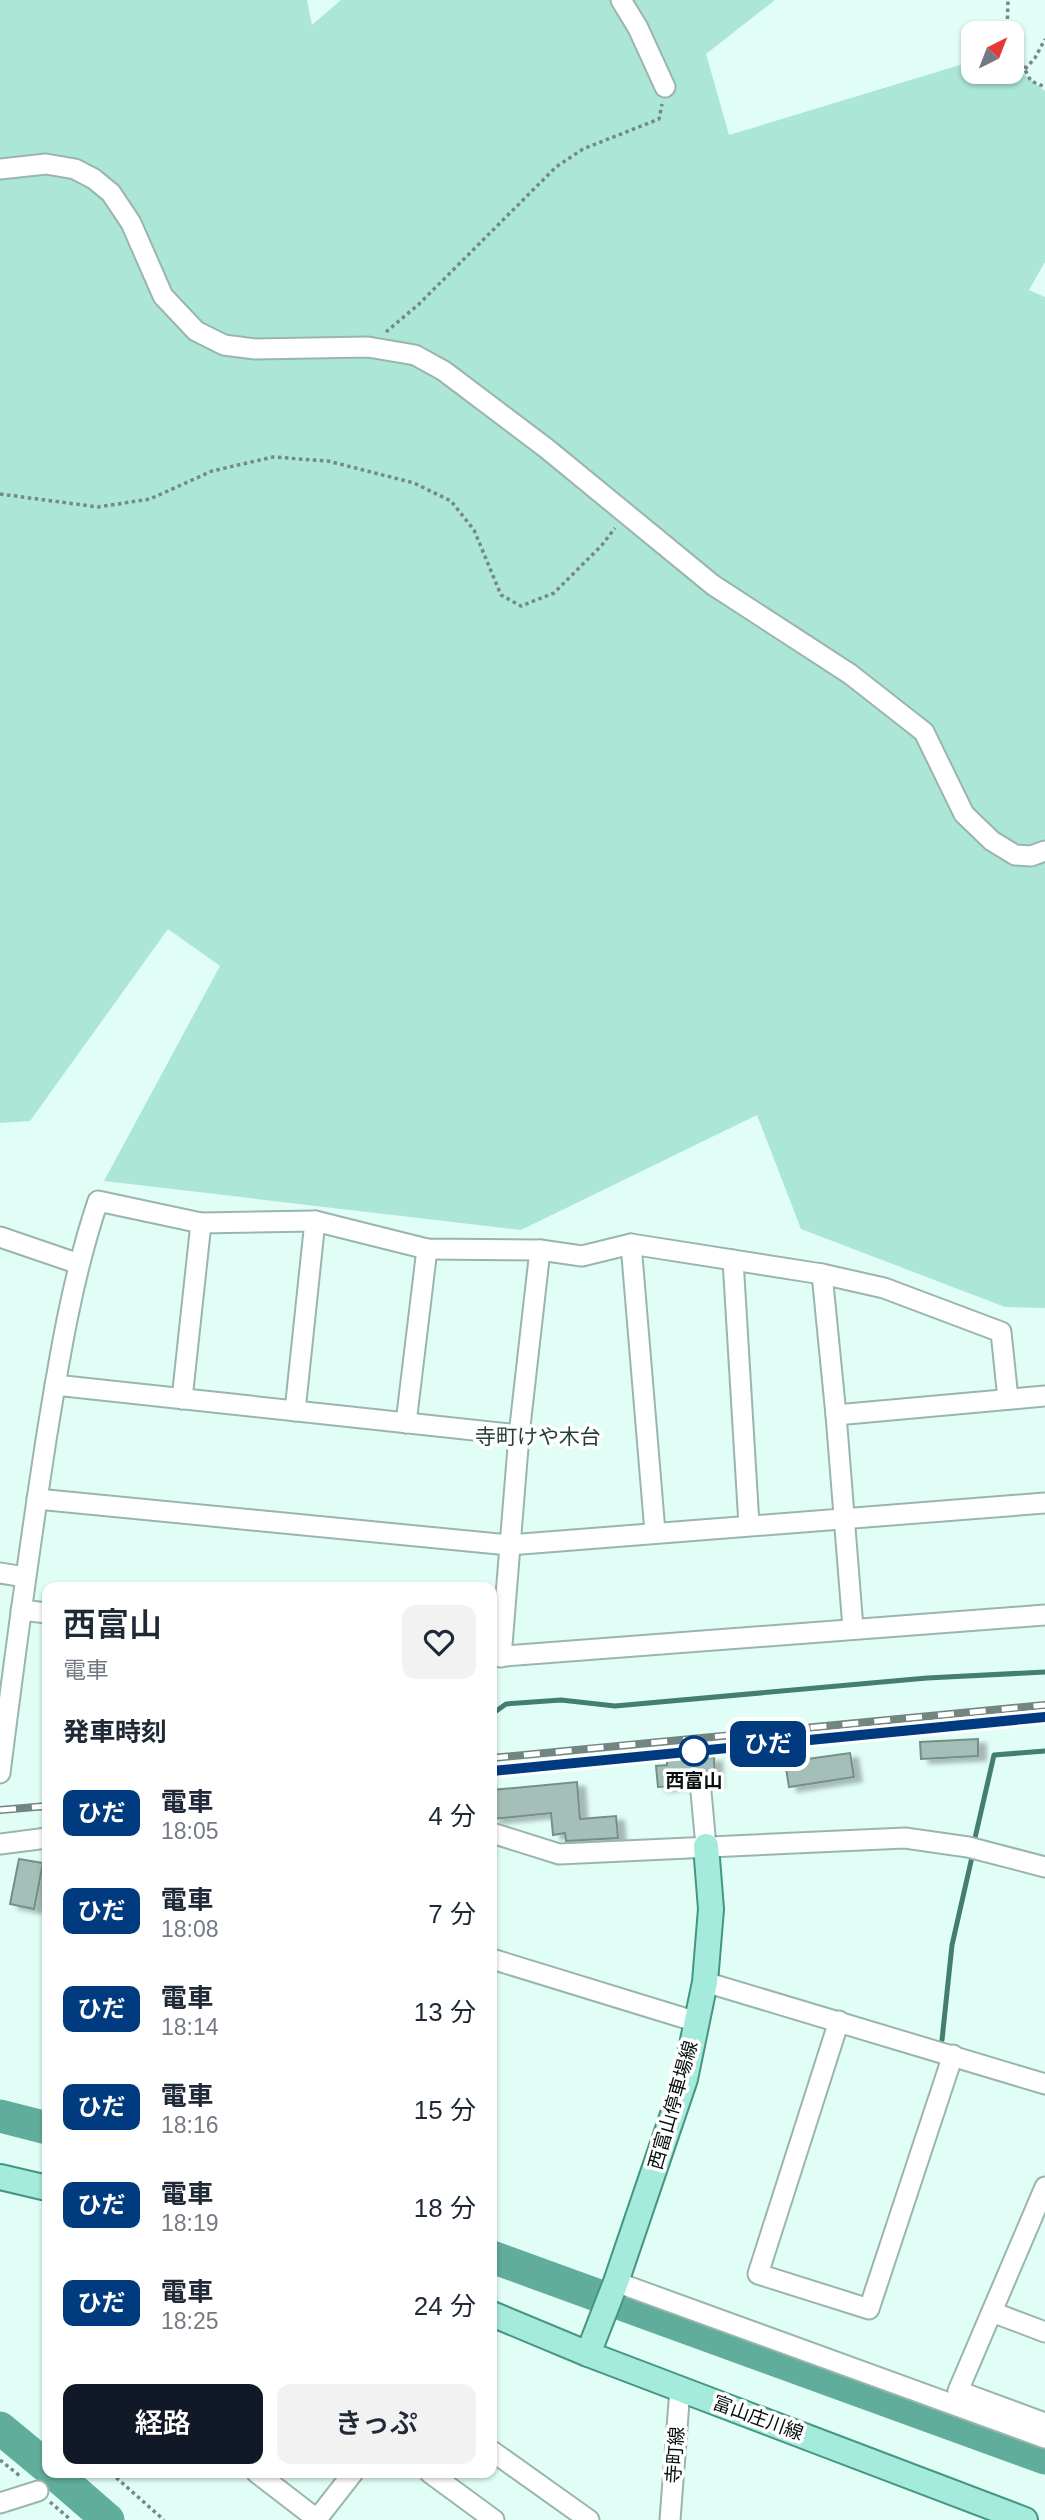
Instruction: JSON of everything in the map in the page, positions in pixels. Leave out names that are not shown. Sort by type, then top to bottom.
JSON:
[{"type":"main road","name":"西富山停車場線","points":[[588,2354],[617,2282],[685,2079],[705,1982],[711,1909],[706,1846]]},
{"type":"main road","points":[[0,2177],[42,2187]]},
{"type":"main road","name":"富山庄川線","points":[[497,2316],[588,2354],[1026,2520]]},
{"type":"street","points":[[621,0],[638,28],[665,87]]},
{"type":"street","points":[[0,169],[46,164],[75,169],[94,179],[111,193],[131,223],[163,296],[195,331],[224,345],[255,349],[369,347],[415,355],[444,371],[627,513],[713,585],[850,674],[924,732],[964,814],[992,841],[1015,855],[1031,856],[1045,851]]},
{"type":"street","points":[[0,1773],[25,1577],[55,1385],[79,1264],[98,1201],[201,1223],[315,1221],[427,1249],[540,1250],[582,1256],[631,1244],[822,1274],[884,1289],[1001,1332],[1008,1399]]},
{"type":"street","points":[[295,1411],[315,1221]]},
{"type":"street","points":[[182,1399],[201,1223]]},
{"type":"street","points":[[0,1237],[79,1264]]},
{"type":"street","points":[[631,1244],[655,1532]]},
{"type":"street","points":[[406,1423],[427,1249]]},
{"type":"street","points":[[497,1648],[540,1250]]},
{"type":"street","points":[[733,1260],[749,1525]]},
{"type":"street","points":[[822,1274],[853,1628]]},
{"type":"street","points":[[55,1385],[519,1435]]},
{"type":"street","points":[[836,1415],[1045,1396]]},
{"type":"street","points":[[37,1499],[509,1545],[1045,1503]]},
{"type":"street","points":[[0,1573],[25,1577]]},
{"type":"street","points":[[21,1610],[42,1612]]},
{"type":"street","points":[[497,1657],[1045,1615]]},
{"type":"street","points":[[701,1792],[706,1846]]},
{"type":"street","points":[[497,1835],[559,1854],[905,1838],[968,1847],[1045,1867]]},
{"type":"street","points":[[0,1844],[42,1839]]},
{"type":"street","points":[[497,1961],[697,2022]]},
{"type":"street","points":[[705,1982],[1045,2084]]},
{"type":"street","points":[[839,2021],[758,2274],[869,2309],[953,2055]]},
{"type":"street","points":[[1045,2187],[958,2391],[1045,2423]]},
{"type":"street","points":[[617,2282],[1045,2438]]},
{"type":"street","points":[[992,2312],[1045,2332]]},
{"type":"street","name":"寺町線","points":[[670,2520],[680,2389]]},
{"type":"street","points":[[497,2455],[589,2520]]},
{"type":"street","points":[[263,2478],[317,2520],[349,2478]]},
{"type":"street","points":[[437,2478],[494,2520]]},
{"type":"street","points":[[0,2503],[38,2491]]},
{"type":"path","points":[[1008,21],[1009,0]]},
{"type":"path","points":[[1045,39],[1035,58],[1025,69],[1031,80],[1045,87]]},
{"type":"path","points":[[369,347],[419,303],[556,167],[583,149],[659,119],[665,87]]},
{"type":"path","points":[[0,494],[98,507],[150,499],[212,471],[273,457],[328,461],[414,484],[451,501],[474,530],[501,595],[521,606],[554,593],[602,545],[627,513]]},
{"type":"path","points":[[117,2478],[164,2520]]},
{"type":"green space","points":[[0,0],[307,0],[312,25],[341,0],[775,0],[706,54],[729,135],[961,65],[961,84],[1024,84],[1024,74],[1045,91],[1045,262],[1029,290],[1045,297],[1045,1308],[1005,1307],[801,1229],[757,1115],[521,1230],[104,1181],[220,966],[168,929],[30,1121],[0,1123]]},
{"type":"building","points":[[978,1739],[978,1756],[921,1759],[920,1742]]},
{"type":"building","points":[[850,1753],[854,1777],[789,1787],[785,1762]]},
{"type":"building","points":[[714,1757],[715,1783],[701,1780],[692,1785],[658,1787],[656,1766],[667,1765],[667,1761]]},
{"type":"building","points":[[577,1782],[580,1819],[616,1816],[618,1838],[566,1841],[565,1833],[553,1835],[551,1813],[497,1818],[497,1790]]},
{"type":"building","points":[[19,1859],[42,1863],[34,1909],[10,1904]]},
{"type":"waterway","points":[[497,1710],[506,1704],[561,1700],[615,1706],[927,1678],[1045,1672]]},
{"type":"waterway","points":[[975,1838],[994,1755],[1045,1751]]},
{"type":"waterway","points":[[942,2040],[952,1945],[972,1857]]},
{"type":"waterway","points":[[0,2116],[42,2127]]},
{"type":"waterway","points":[[497,2259],[1045,2458]]},
{"type":"waterway","points":[[0,2428],[42,2463]]},
{"type":"waterway","points":[[60,2478],[108,2520]]},
{"type":"railway","points":[[497,1758],[1045,1705]]},
{"type":"railway","points":[[497,1771],[1045,1717]]},
{"type":"railway","points":[[0,1810],[42,1806]]},
{"type":"train","name":"ひだ","points":[[497,1771],[1045,1717]]},
{"type":"place","name":"西富山","points":[[694,1751]]},
{"type":"district","name":"寺町けや木台","points":[[538,1436]]}]
